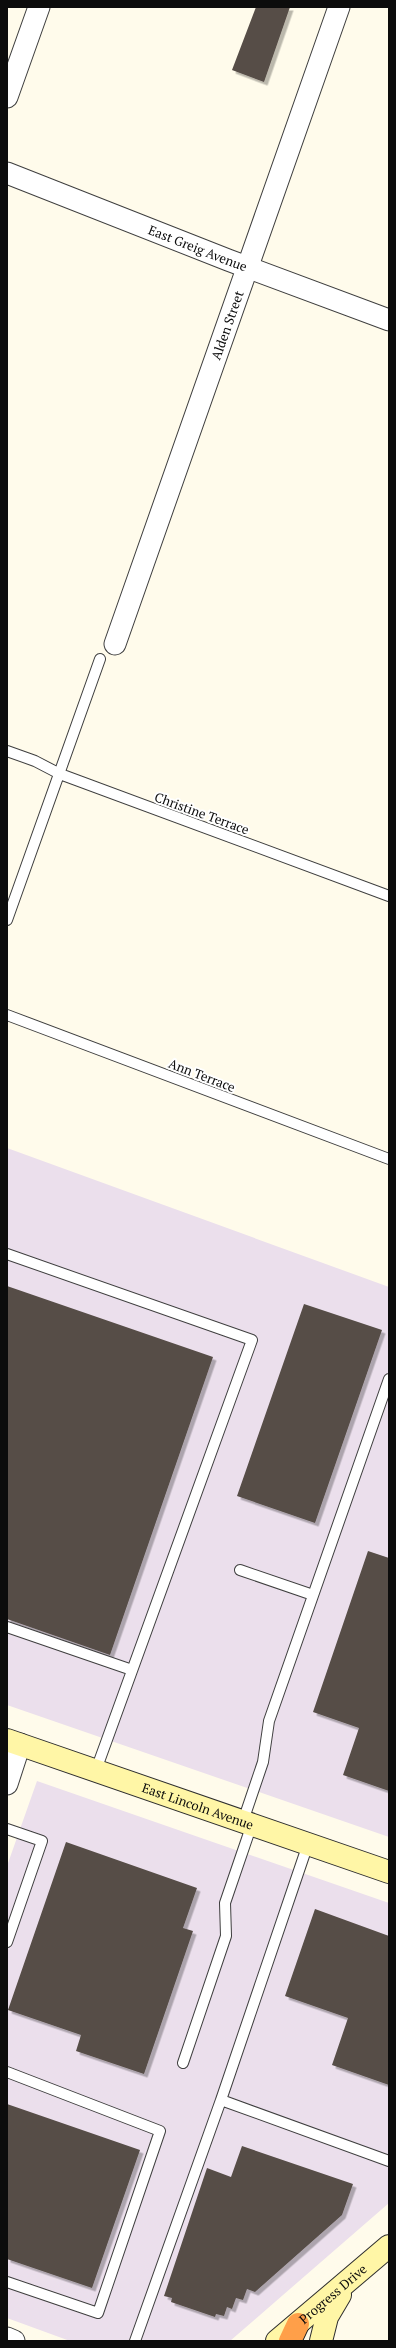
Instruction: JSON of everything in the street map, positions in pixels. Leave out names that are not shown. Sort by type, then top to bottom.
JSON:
[{"type":"street","points":[[7,97],[39,7]]},
{"type":"street","name":"Alden Street","points":[[115,644],[249,268],[339,7]]},
{"type":"street","name":"East Greig Avenue","points":[[7,173],[249,268],[389,320]]},
{"type":"street","points":[[7,1784],[14,1742]]},
{"type":"street","name":"East Lincoln Avenue","points":[[14,1742],[389,1872]]},
{"type":"street","name":"Progress Drive","points":[[277,2341],[294,2333],[346,2283],[389,2246]]},
{"type":"street","points":[[321,2341],[327,2317],[346,2283]]},
{"type":"street","points":[[7,2338],[14,2341]]},
{"type":"lane","points":[[7,920],[100,659]]},
{"type":"lane","name":"Christine Terrace","points":[[7,751],[35,761],[60,774],[389,896]]},
{"type":"lane","name":"Ann Terrace","points":[[7,1015],[389,1159]]},
{"type":"lane","points":[[7,1254],[252,1340],[96,1770]]},
{"type":"lane","points":[[183,2063],[226,1936],[225,1903],[263,1762],[269,1721],[313,1595],[338,1530],[389,1379]]},
{"type":"lane","points":[[240,1570],[313,1595]]},
{"type":"lane","points":[[7,1627],[132,1670]]},
{"type":"lane","points":[[7,1829],[42,1841],[7,1942]]},
{"type":"lane","points":[[136,2341],[308,1844]]},
{"type":"lane","points":[[7,2072],[160,2130],[98,2313],[7,2282]]},
{"type":"lane","points":[[220,2100],[389,2162]]},
{"type":"shaded area","points":[[7,1148],[389,1287],[389,1837],[7,1705]]},
{"type":"shaded area","points":[[37,1781],[389,1903],[389,2203],[230,2341],[70,2341],[7,2318],[7,1866]]},
{"type":"building","points":[[256,7],[290,7],[264,82],[232,70]]},
{"type":"building","points":[[7,1286],[213,1357],[110,1655],[7,1619]]},
{"type":"building","points":[[304,1304],[382,1330],[315,1523],[237,1496]]},
{"type":"building","points":[[368,1551],[389,1558],[389,1791],[343,1775],[359,1728],[313,1712]]},
{"type":"building","points":[[66,1842],[197,1888],[183,1928],[193,1931],[144,2074],[76,2051],[81,2035],[8,2010]]},
{"type":"building","points":[[315,1909],[389,1936],[389,2085],[332,2065],[348,2018],[285,1996]]},
{"type":"building","points":[[7,2104],[140,2150],[92,2288],[7,2259]]},
{"type":"building","points":[[242,2146],[353,2184],[342,2215],[255,2292],[247,2289],[243,2300],[236,2298],[232,2309],[227,2307],[224,2316],[216,2314],[215,2317],[171,2302],[172,2298],[164,2296],[207,2168],[231,2177]]}]
